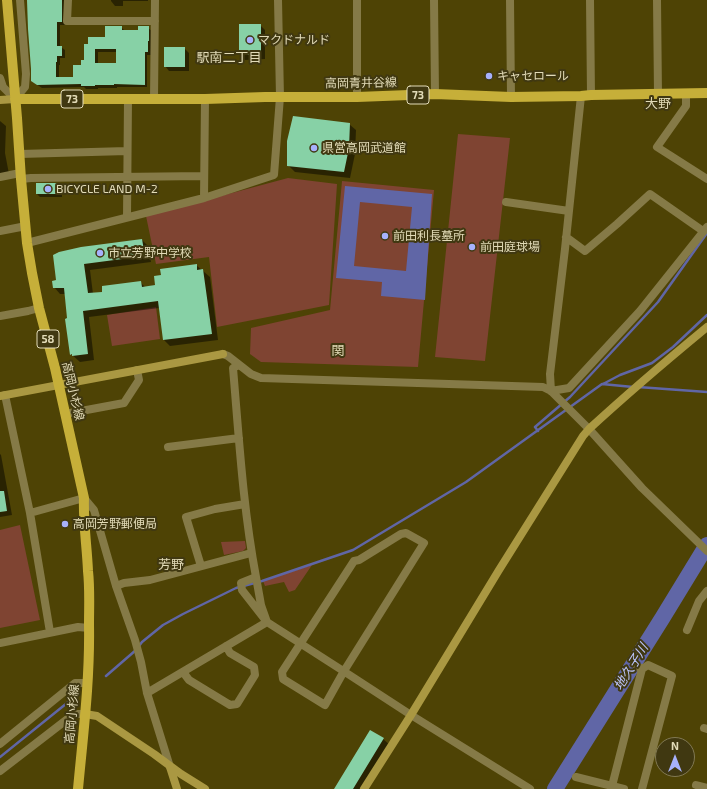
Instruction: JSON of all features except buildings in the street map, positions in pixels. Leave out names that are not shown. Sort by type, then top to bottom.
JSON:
[{"type":"main road","name":"高岡小杉線","points":[[7,0],[27,243],[39,308],[59,385],[84,498],[83,513],[88,572],[89,628],[85,714],[78,789]]},
{"type":"main road","name":"高岡青井谷線","points":[[15,99],[205,99],[357,97],[435,94],[511,97],[707,93]]},
{"type":"street","points":[[0,100],[15,99],[25,87],[26,74],[20,0]]},
{"type":"street","points":[[68,0],[67,21],[155,21]]},
{"type":"street","points":[[154,99],[155,0]]},
{"type":"street","points":[[27,243],[204,198],[274,175],[280,97],[278,0]]},
{"type":"street","points":[[357,0],[357,97]]},
{"type":"street","points":[[434,0],[435,94]]},
{"type":"street","points":[[510,0],[511,97]]},
{"type":"street","points":[[551,391],[550,374],[569,211],[586,96],[590,0]]},
{"type":"street","points":[[657,0],[658,94]]},
{"type":"street","points":[[0,78],[3,87],[15,99]]},
{"type":"street","points":[[686,93],[686,106],[657,147],[707,179]]},
{"type":"street","points":[[127,217],[128,99]]},
{"type":"street","points":[[204,198],[205,99]]},
{"type":"street","points":[[20,154],[127,151]]},
{"type":"street","points":[[0,176],[21,176],[31,178],[204,176]]},
{"type":"street","points":[[551,391],[569,388],[640,311],[705,229],[650,194],[585,251],[566,237]]},
{"type":"street","points":[[506,202],[569,211]]},
{"type":"street","points":[[0,231],[26,226]]},
{"type":"street","points":[[0,316],[39,308]]},
{"type":"street","points":[[364,789],[579,442],[589,429],[631,391],[707,327]]},
{"type":"street","points":[[50,632],[30,513],[3,396],[223,354],[228,356],[251,374],[260,378],[543,387],[551,391],[589,429],[642,488],[707,551]]},
{"type":"street","points":[[239,364],[233,368],[245,504],[256,581],[261,605],[267,622]]},
{"type":"street","points":[[65,414],[124,403],[139,380],[137,370]]},
{"type":"street","points":[[168,447],[239,438]]},
{"type":"street","points":[[30,513],[84,498],[94,510],[116,586],[135,640],[147,693],[177,789]]},
{"type":"street","points":[[201,566],[186,518],[215,509],[245,504]]},
{"type":"street","points":[[406,533],[424,543],[344,671],[325,705],[283,679],[282,672],[300,644],[354,561],[359,560],[401,534],[406,533]]},
{"type":"street","points":[[116,586],[124,583],[150,580],[252,553]]},
{"type":"street","points":[[256,581],[240,583],[267,622],[411,715],[530,789]]},
{"type":"street","points":[[687,630],[699,601],[707,591]]},
{"type":"street","points":[[147,693],[267,622]]},
{"type":"street","points":[[0,643],[78,627],[89,628]]},
{"type":"street","points":[[183,672],[190,680],[230,705],[237,704],[255,675],[254,667],[230,653],[226,646]]},
{"type":"street","points":[[612,786],[640,667],[648,665],[672,676],[642,789]]},
{"type":"street","points":[[0,744],[75,683],[87,683]]},
{"type":"street","points":[[0,771],[74,714],[85,714],[97,716],[154,754],[170,767],[205,789]]},
{"type":"street","points":[[576,777],[624,789]]},
{"type":"street","points":[[696,785],[707,788]]},
{"type":"shaded area","name":"前田庭球場","points":[[458,134],[510,138],[485,361],[435,357]]},
{"type":"shaded area","points":[[288,178],[337,184],[329,305],[217,327],[209,257],[156,264],[146,216]]},
{"type":"shaded area","points":[[342,181],[434,190],[418,367],[261,362],[250,354],[251,328],[330,310]]},
{"type":"shaded area","points":[[156,307],[160,339],[112,346],[107,315]]},
{"type":"shaded area","points":[[20,525],[40,620],[0,628],[0,530]]},
{"type":"shaded area","points":[[245,541],[246,548],[243,551],[224,555],[221,542]]},
{"type":"shaded area","points":[[312,565],[295,590],[289,592],[284,582],[265,586],[263,581]]},
{"type":"water","points":[[345,186],[432,194],[425,300],[381,296],[382,282],[336,278]],"holes":[[[360,202],[412,207],[406,271],[354,266]]]},
{"type":"waterway","points":[[538,431],[535,427],[570,397],[658,302],[707,233]]},
{"type":"waterway","points":[[603,384],[620,375],[652,363],[673,347],[707,315]]},
{"type":"waterway","points":[[139,646],[163,625],[236,588],[262,581],[353,550],[466,482],[602,384],[633,387]]},
{"type":"waterway","points":[[638,387],[707,392]]},
{"type":"waterway","name":"地久子川","points":[[555,789],[707,545]]},
{"type":"waterway","points":[[106,676],[136,650]]},
{"type":"waterway","points":[[0,757],[72,699]]},
{"type":"place","name":"マクドナルド","points":[[250,40]]},
{"type":"place","name":"キャセロール","points":[[489,76]]},
{"type":"place","name":"県営高岡武道館","points":[[314,148]]},
{"type":"place","name":"BICYCLE LAND M-2","points":[[48,189]]},
{"type":"place","name":"前田利長墓所","points":[[385,236]]},
{"type":"place","name":"前田庭球場","points":[[472,247]]},
{"type":"place","name":"市立芳野中学校","points":[[100,253]]},
{"type":"place","name":"高岡芳野郵便局","points":[[65,524]]},
{"type":"district","name":"駅南二丁目","points":[[229,58]]},
{"type":"district","name":"大野","points":[[658,104]]},
{"type":"district","name":"関","points":[[338,351]]},
{"type":"district","name":"芳野","points":[[171,565]]}]
